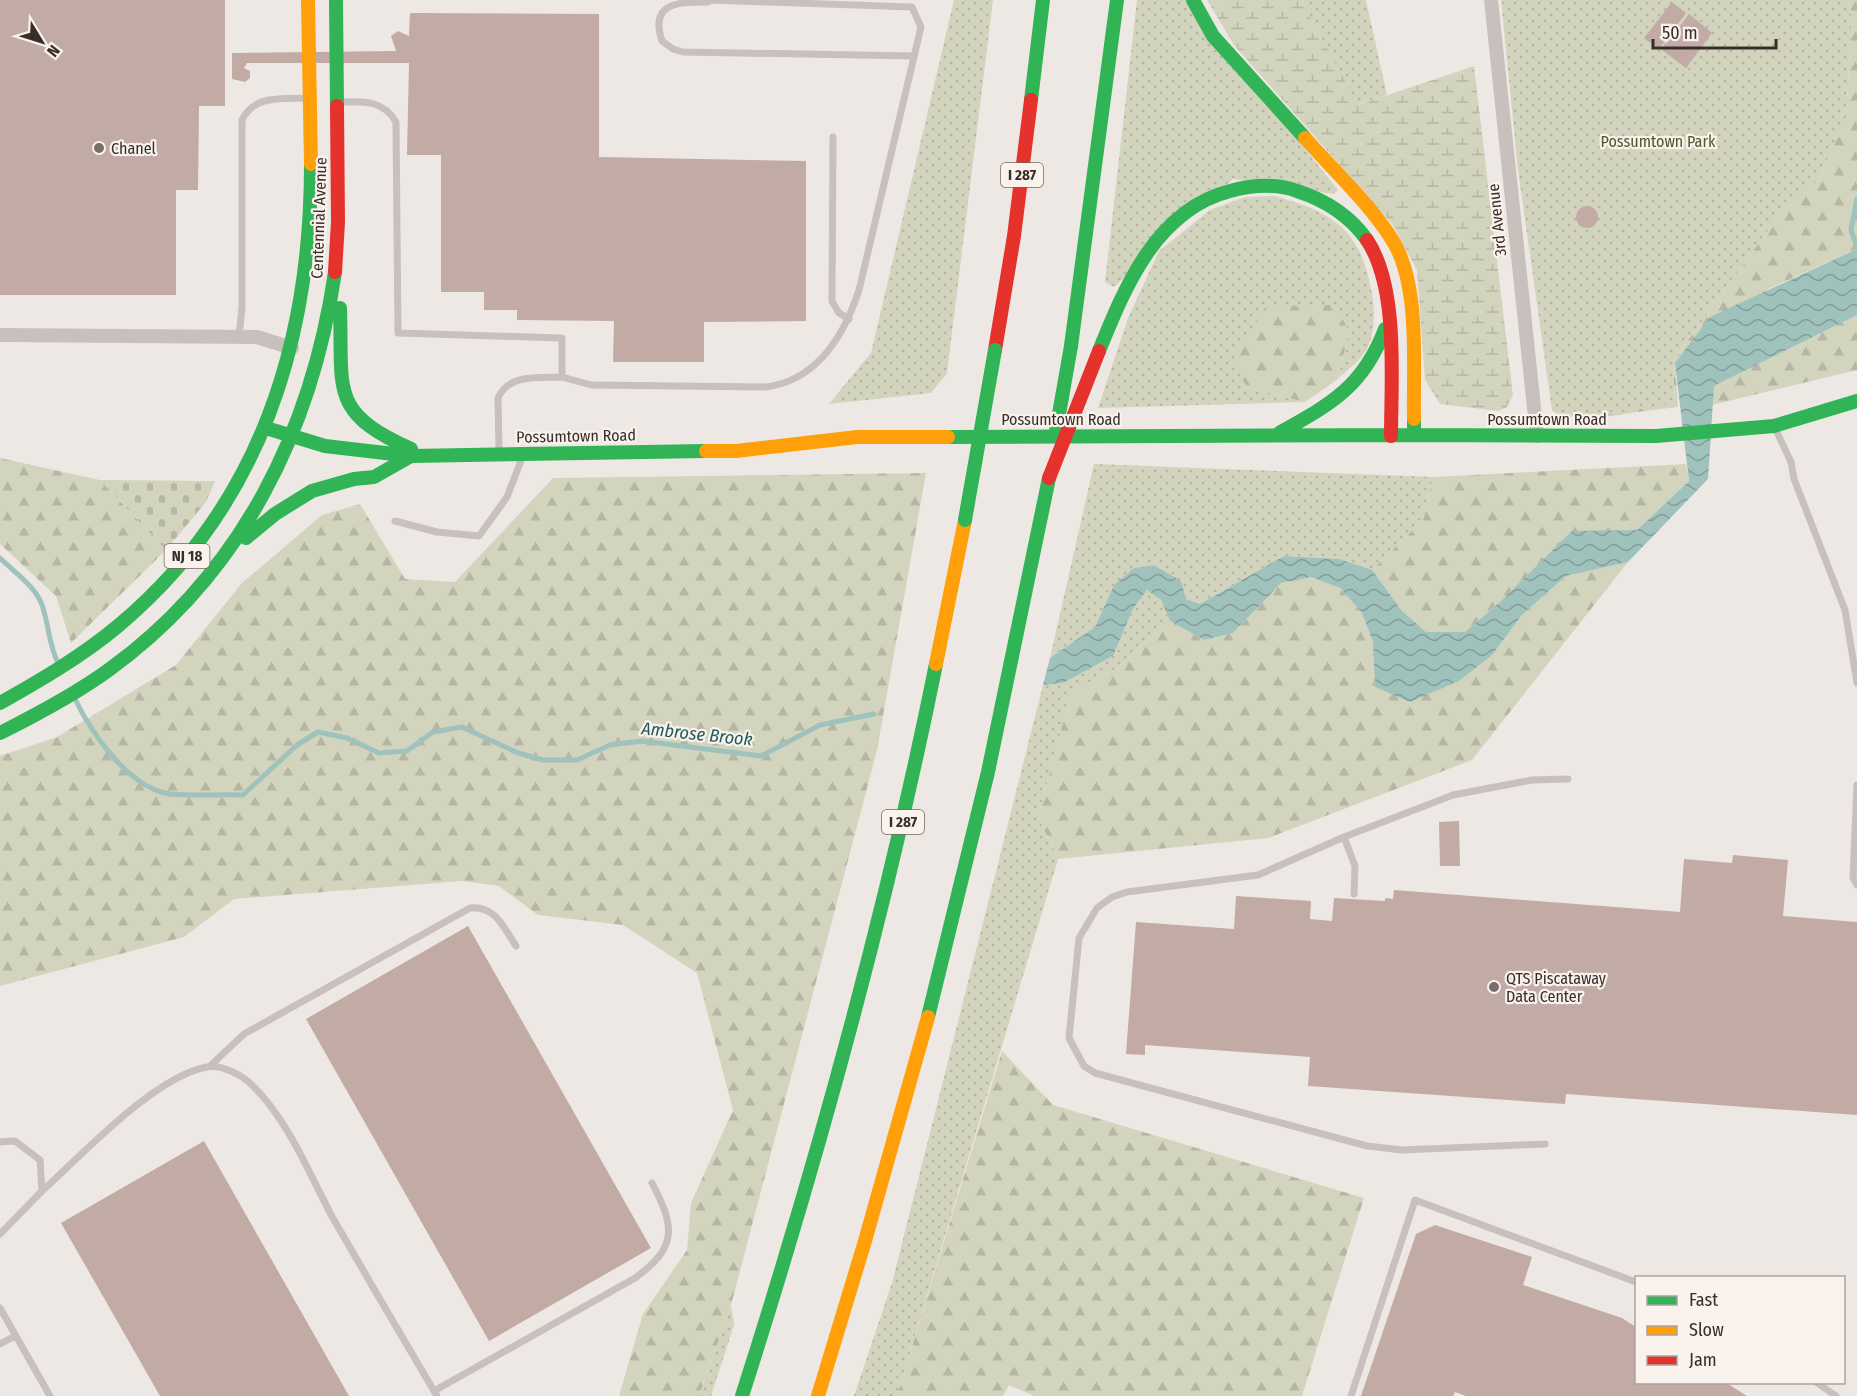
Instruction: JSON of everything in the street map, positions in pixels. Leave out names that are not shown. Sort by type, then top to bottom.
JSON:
[{"type":"main road","name":"Centennial Avenue","points":[[0,703],[78,658],[147,602],[176,569],[229,498],[266,428],[292,348],[307,247],[308,0]]},
{"type":"main road","name":"Centennial Avenue","points":[[0,733],[58,703],[93,681],[122,660],[171,617],[224,557],[264,495],[293,437],[321,350],[336,262],[336,0]]},
{"type":"main road","name":"I 287","points":[[742,1396],[786,1259],[866,970],[903,820],[965,520],[995,350],[1016,225],[1043,0]]},
{"type":"main road","points":[[818,1396],[891,1159],[988,770],[1049,478],[1071,346],[1117,0]]},
{"type":"main road","points":[[1193,0],[1213,36],[1367,208],[1400,255],[1411,302],[1414,435]]},
{"type":"main road","points":[[1049,478],[1099,351],[1134,273],[1150,248],[1167,228],[1205,200],[1239,186],[1262,183],[1308,193],[1328,202],[1344,214],[1360,231],[1383,272],[1388,319],[1390,436]]},
{"type":"main road","points":[[336,262],[341,320],[340,382],[348,408],[367,428],[388,440],[427,456]]},
{"type":"main road","points":[[1277,434],[1332,402],[1362,378],[1380,342],[1388,319]]},
{"type":"main road","name":"Possumtown Road","points":[[266,428],[293,437],[346,449],[411,456],[736,451],[857,437],[1277,434],[1656,436],[1774,426],[1857,401]]},
{"type":"main road","points":[[224,557],[275,514],[312,491],[354,479],[374,477],[411,456]]},
{"type":"street","name":"3rd Avenue","points":[[1491,0],[1537,436]]},
{"type":"street","points":[[0,335],[257,337],[292,348]]},
{"type":"lane","points":[[499,454],[498,398],[504,387],[516,379],[562,377],[591,385],[766,387],[787,384],[804,373],[828,351],[849,319],[859,290],[921,27],[912,7],[708,1],[676,2],[668,7],[660,22],[662,42],[672,49],[683,52],[914,56]]},
{"type":"lane","points":[[239,337],[242,307],[242,120],[250,108],[261,102],[308,98]]},
{"type":"lane","points":[[337,102],[378,104],[391,113],[396,122],[398,333],[562,338],[562,377]]},
{"type":"lane","points":[[833,137],[832,301],[839,313],[849,319]]},
{"type":"lane","points":[[1774,426],[1791,462],[1794,478],[1845,610],[1857,683]]},
{"type":"lane","points":[[395,520],[437,532],[479,536],[507,497],[524,453]]},
{"type":"lane","points":[[1545,1144],[1402,1150],[1367,1146],[1109,1077],[1084,1066],[1072,1047],[1070,1027],[1078,938],[1097,908],[1112,897],[1127,892],[1258,875],[1344,837],[1453,795],[1532,780],[1568,779]]},
{"type":"lane","points":[[1857,788],[1853,878],[1857,885]]},
{"type":"lane","points":[[1344,837],[1355,866],[1354,894]]},
{"type":"lane","points":[[0,1234],[42,1191],[117,1123],[160,1088],[188,1072],[210,1066],[244,1034],[470,908],[489,909],[499,919],[516,946]]},
{"type":"lane","points":[[210,1066],[235,1073],[251,1083],[277,1113],[334,1220],[435,1394],[626,1284],[659,1260],[667,1247],[670,1229],[665,1209],[652,1183]]},
{"type":"lane","points":[[0,1142],[15,1141],[40,1160],[42,1191]]},
{"type":"lane","points":[[1351,1396],[1415,1200],[1635,1282]]},
{"type":"lane","points":[[0,1308],[50,1396]]},
{"type":"lane","points":[[0,1344],[15,1336]]},
{"type":"lane","points":[[1818,1384],[1836,1396]]},
{"type":"green space","points":[[954,0],[993,0],[947,373],[931,393],[829,404],[871,353]]},
{"type":"green space","points":[[1137,0],[1186,0],[1338,190],[1334,194],[1233,179],[1114,287],[1105,282]]},
{"type":"green space","points":[[1207,0],[1301,0],[1358,105],[1474,66],[1513,396],[1506,408],[1498,411],[1440,404],[1425,380],[1417,270],[1392,224],[1234,45]]},
{"type":"green space","points":[[1301,0],[1366,0],[1387,95],[1357,105]]},
{"type":"green space","name":"Possumtown Park","points":[[1501,0],[1847,0],[1852,17],[1846,118],[1818,180],[1777,218],[1673,361],[1675,403],[1611,416],[1575,417],[1561,415],[1552,410],[1518,170]]},
{"type":"green space","points":[[1847,0],[1857,0],[1857,249],[1770,288],[1675,363],[1678,407],[1595,417],[1675,403],[1673,361],[1777,218],[1818,180],[1846,117],[1852,17]]},
{"type":"green space","points":[[1275,196],[1314,209],[1329,218],[1342,227],[1361,254],[1372,294],[1374,315],[1370,343],[1361,357],[1338,379],[1349,331],[1247,387],[1305,402],[1098,408],[1128,318],[1159,251],[1210,210],[1245,197]]},
{"type":"green space","points":[[1335,305],[1349,331],[1338,379],[1305,402],[1247,387],[1232,361],[1266,306]]},
{"type":"green space","points":[[1857,315],[1857,370],[1712,405],[1714,386]]},
{"type":"green space","points":[[0,458],[100,480],[166,550],[71,643],[56,596],[0,544]]},
{"type":"green space","points":[[1094,464],[1433,477],[1423,520],[1372,570],[1340,559],[1284,556],[1200,604],[1186,599],[1180,581],[1154,565],[1134,568],[1114,585],[1095,627],[1050,658]]},
{"type":"green space","points":[[1686,464],[1689,481],[1637,530],[1572,532],[1500,602],[1465,632],[1426,632],[1402,611],[1372,570],[1423,520],[1433,477]]},
{"type":"green space","points":[[926,473],[877,750],[731,1305],[699,1396],[619,1396],[643,1314],[687,1250],[691,1203],[733,1110],[697,973],[623,925],[538,915],[499,886],[462,881],[234,899],[184,937],[0,986],[0,756],[57,737],[176,665],[242,583],[322,515],[360,504],[405,579],[455,582],[553,478]]},
{"type":"green space","points":[[100,480],[215,481],[206,502],[166,550]]},
{"type":"green space","points":[[1628,562],[1472,760],[1268,838],[1058,859],[1038,817],[1071,693],[1120,666],[1170,621],[1204,640],[1233,633],[1281,583],[1311,577],[1340,588],[1362,613],[1373,642],[1376,687],[1459,681],[1491,655],[1522,615],[1566,576]]},
{"type":"green space","points":[[1147,590],[1161,599],[1170,621],[1120,666],[1071,693],[1038,817],[1058,859],[897,1396],[854,1396],[892,1283],[1043,685],[1063,683],[1113,656],[1133,609]]},
{"type":"green space","points":[[1002,1051],[1053,1105],[1364,1198],[1302,1396],[1034,1396],[1009,1385],[1003,1396],[897,1396]]},
{"type":"green space","points":[[731,1305],[734,1325],[711,1396],[699,1396]]},
{"type":"water","points":[[1857,249],[1857,315],[1714,386],[1708,479],[1628,562],[1566,576],[1522,615],[1492,655],[1459,681],[1410,702],[1375,687],[1373,642],[1362,613],[1340,588],[1311,577],[1281,583],[1233,633],[1204,640],[1170,621],[1161,600],[1147,590],[1133,609],[1113,656],[1063,683],[1043,685],[1050,658],[1095,627],[1114,585],[1134,568],[1154,565],[1181,581],[1186,599],[1200,604],[1284,556],[1340,559],[1372,570],[1402,611],[1426,632],[1465,632],[1500,602],[1572,531],[1637,530],[1689,481],[1675,363],[1710,317]]},
{"type":"building","name":"Chanel","points":[[0,0],[225,0],[225,106],[199,106],[198,190],[176,190],[176,295],[0,295]]},
{"type":"building","points":[[1672,2],[1686,13],[1659,49],[1644,38]]},
{"type":"building","points":[[410,13],[599,14],[599,157],[806,161],[806,321],[704,322],[704,362],[613,362],[614,321],[517,320],[517,310],[484,310],[484,292],[441,292],[441,155],[407,155],[409,63],[247,63],[244,68],[250,71],[250,78],[245,82],[232,79],[232,53],[396,51],[391,36],[398,31],[409,36]]},
{"type":"building","points":[[1689,14],[1712,33],[1686,68],[1662,50]]},
{"type":"building","points":[[1587,206],[1595,209],[1598,217],[1595,225],[1587,228],[1579,225],[1576,217],[1579,209]]},
{"type":"building","points":[[1459,821],[1460,866],[1440,866],[1439,822]]},
{"type":"building","name":"QTS Piscataway Data Center","points":[[1733,855],[1788,860],[1783,916],[1857,922],[1857,1115],[1566,1094],[1565,1104],[1308,1086],[1310,1057],[1145,1045],[1145,1055],[1126,1054],[1136,922],[1234,929],[1236,896],[1311,901],[1310,919],[1332,921],[1334,898],[1385,901],[1385,898],[1393,899],[1394,890],[1680,912],[1684,859],[1732,863]]},
{"type":"building","points":[[468,926],[651,1248],[489,1341],[306,1019]]},
{"type":"building","points":[[204,1141],[349,1396],[160,1396],[61,1223]]},
{"type":"building","points":[[1435,1225],[1532,1257],[1523,1285],[1622,1318],[1635,1326],[1635,1384],[1728,1384],[1747,1396],[1466,1396],[1455,1392],[1453,1396],[1361,1396],[1416,1234]]},
{"type":"waterway","name":"Ambrose Brook","points":[[1857,199],[1851,230],[1857,247]]},
{"type":"waterway","name":"Ambrose Brook","points":[[0,558],[31,587],[40,601],[58,663]]},
{"type":"waterway","name":"Ambrose Brook","points":[[75,699],[100,741],[111,755],[137,779],[165,793],[192,795],[243,795],[297,745],[318,732],[347,738],[379,753],[407,751],[433,732],[462,727],[518,753],[543,760],[577,760],[610,745],[642,741],[761,756],[820,725],[874,714]]},
{"type":"traffic: fast","points":[[336,0],[337,106]]},
{"type":"traffic: fast","points":[[1031,100],[1043,0]]},
{"type":"traffic: fast","points":[[1071,346],[1117,0]]},
{"type":"traffic: fast","points":[[1193,0],[1213,36],[1305,138]]},
{"type":"traffic: fast","points":[[0,703],[76,657],[118,626],[167,579],[208,529],[241,475],[268,418],[287,358],[301,295],[309,231],[311,164]]},
{"type":"traffic: fast","points":[[1099,351],[1132,277],[1146,254],[1182,215],[1204,201],[1247,187],[1289,188],[1317,199],[1336,210],[1353,223],[1367,240]]},
{"type":"traffic: fast","points":[[0,733],[84,687],[157,631],[198,589],[233,543],[263,494],[289,442],[309,387],[324,330],[335,272]]},
{"type":"traffic: fast","points":[[340,308],[342,378],[346,395],[353,409],[365,423],[384,436],[411,449]]},
{"type":"traffic: fast","points":[[1279,433],[1330,403],[1356,380],[1376,349],[1385,329]]},
{"type":"traffic: fast","points":[[1056,431],[1071,346]]},
{"type":"traffic: fast","points":[[965,520],[995,350]]},
{"type":"traffic: fast","points":[[1414,435],[1656,436],[1774,426],[1857,401]]},
{"type":"traffic: fast","points":[[948,437],[1414,435],[1414,419]]},
{"type":"traffic: fast","points":[[266,428],[325,446],[411,456],[706,451]]},
{"type":"traffic: fast","points":[[246,538],[275,514],[312,491],[354,479],[374,477],[411,456]]},
{"type":"traffic: fast","points":[[928,1017],[988,772],[1049,478]]},
{"type":"traffic: fast","points":[[742,1396],[798,1215],[849,1033],[895,849],[936,664]]},
{"type":"traffic: slow","points":[[308,0],[311,164]]},
{"type":"traffic: slow","points":[[1305,138],[1370,210],[1400,255],[1406,273],[1413,314],[1414,419]]},
{"type":"traffic: slow","points":[[706,451],[736,451],[857,437],[948,437]]},
{"type":"traffic: slow","points":[[936,664],[965,520]]},
{"type":"traffic: slow","points":[[818,1396],[865,1241],[928,1017]]},
{"type":"traffic: jam","points":[[995,350],[1014,236],[1031,100]]},
{"type":"traffic: jam","points":[[335,272],[338,222],[337,106]]},
{"type":"traffic: jam","points":[[1367,240],[1377,260],[1389,308],[1392,362],[1391,436]]},
{"type":"traffic: jam","points":[[1049,478],[1099,351]]},
{"type":"place","name":"Chanel","points":[[99,148]]},
{"type":"place","name":"QTS Piscataway Data Center","points":[[1494,987]]}]
